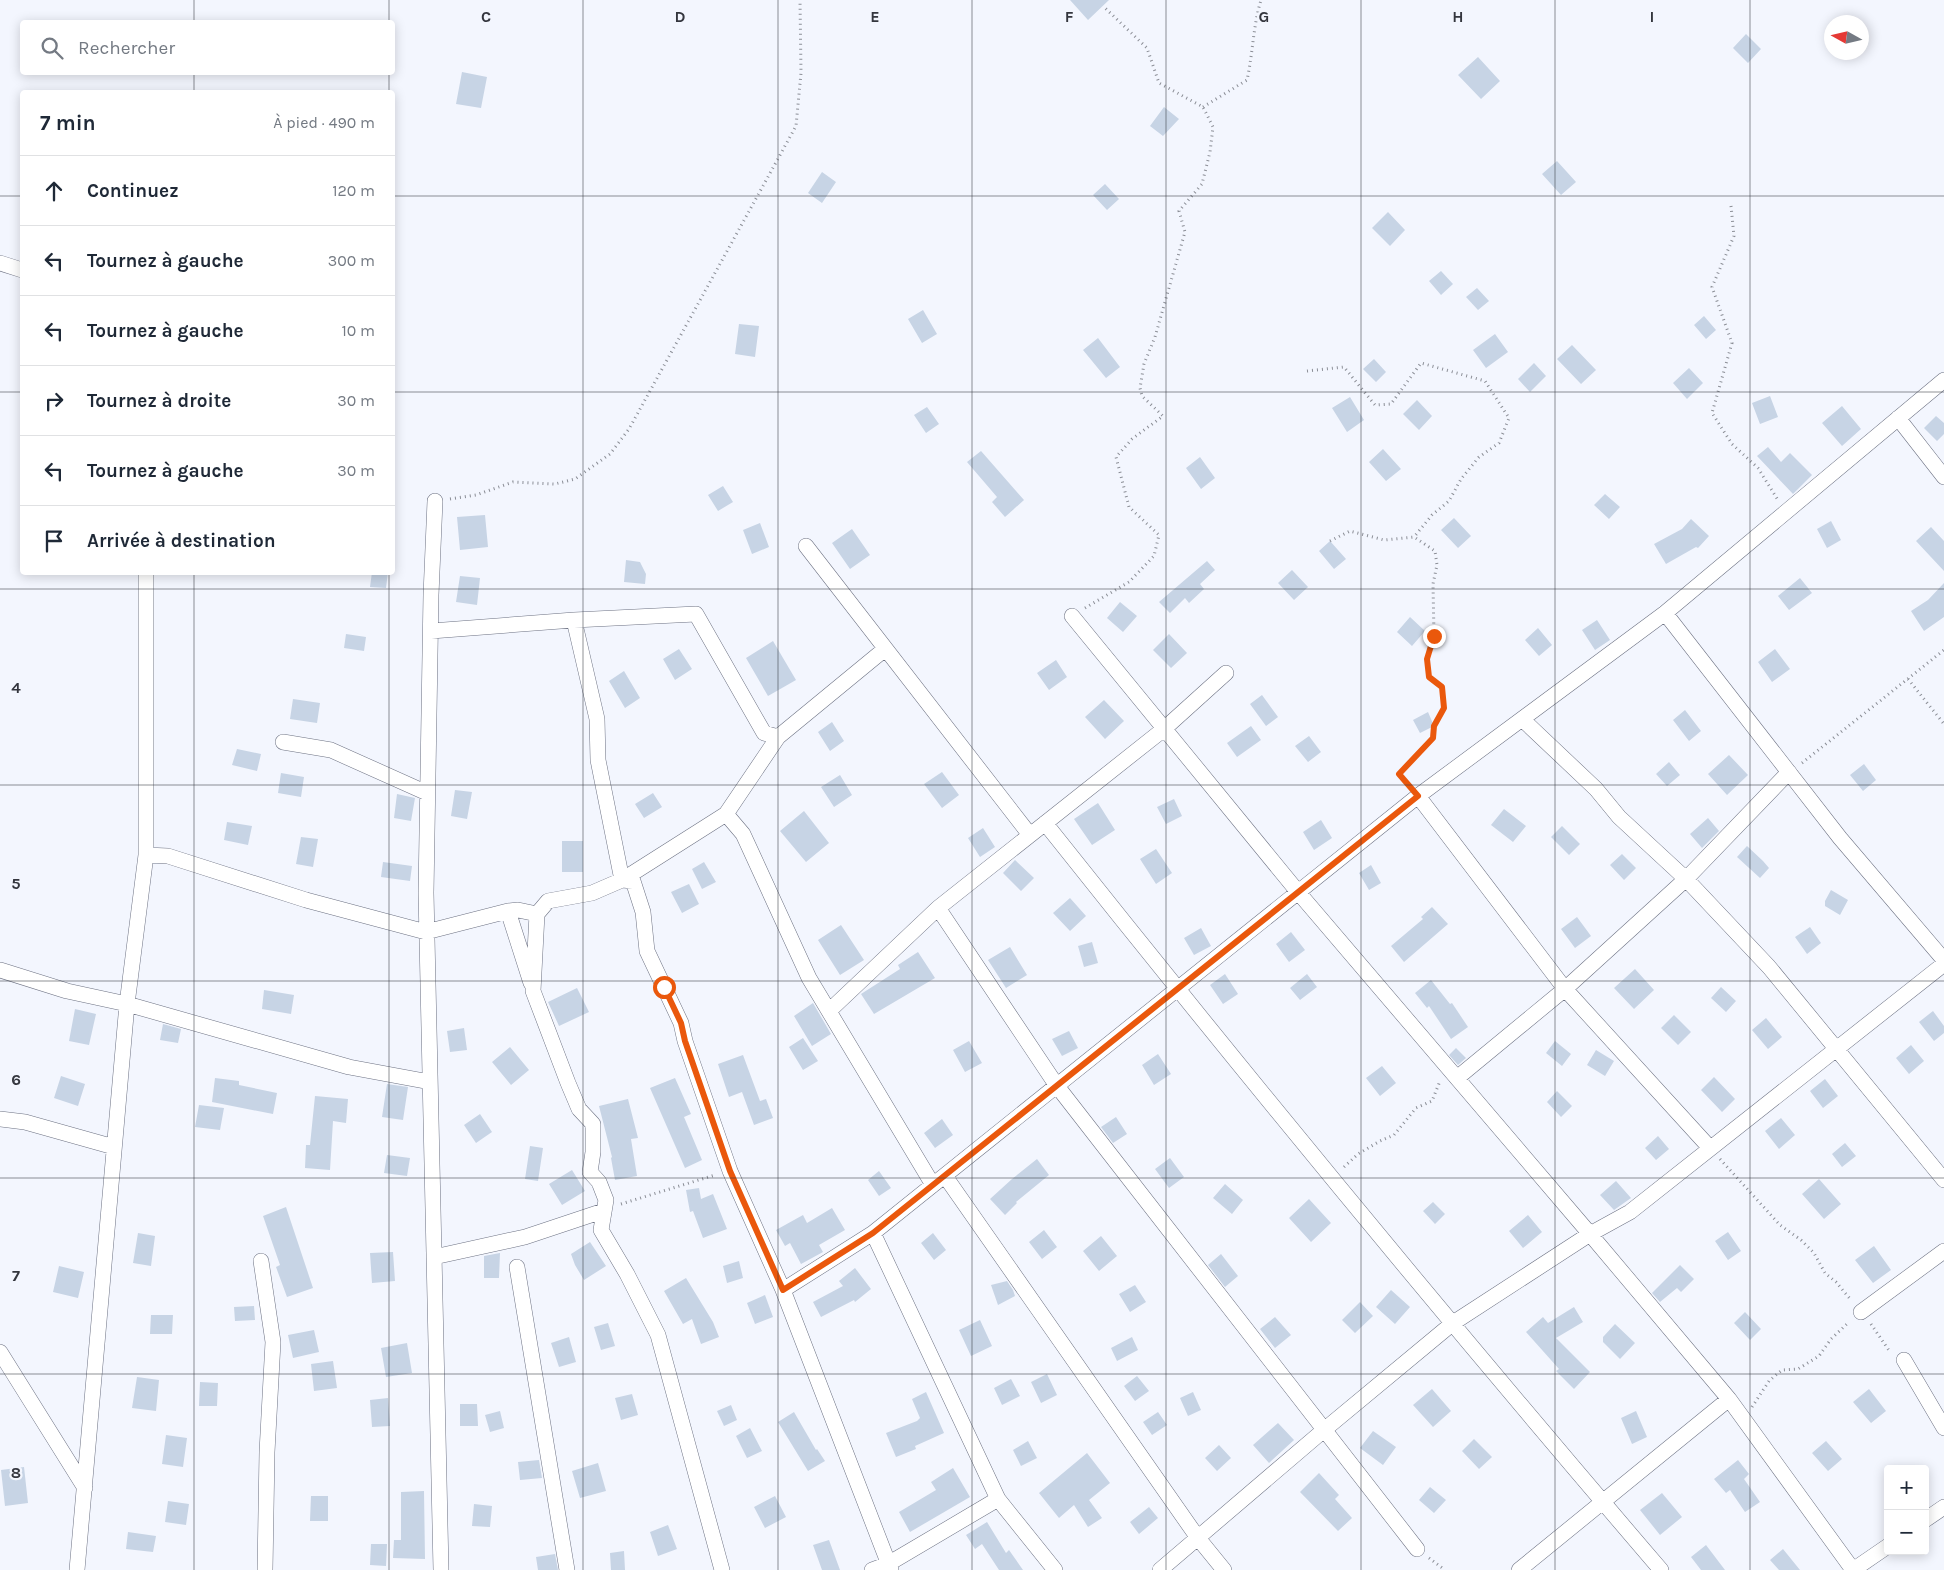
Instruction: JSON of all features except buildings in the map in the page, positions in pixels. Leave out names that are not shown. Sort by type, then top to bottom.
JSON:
[{"type":"street","points":[[0,263],[20,269]]},
{"type":"street","points":[[783,1290],[873,1233],[1418,796],[1665,613],[1784,511],[1944,380]]},
{"type":"street","points":[[1898,418],[1944,477]]},
{"type":"street","points":[[435,501],[426,932],[441,1570]]},
{"type":"street","points":[[806,546],[1030,836]]},
{"type":"street","points":[[78,1570],[127,1004],[146,855],[146,575]]},
{"type":"street","points":[[1160,1570],[1453,1323],[1590,1234],[1630,1212],[1944,962],[1840,838],[1665,613]]},
{"type":"street","points":[[431,631],[574,620],[696,614],[764,733],[778,736]]},
{"type":"street","points":[[1072,616],[1298,892],[1729,1399],[1848,1568],[1884,1548]]},
{"type":"street","points":[[574,620],[597,719],[598,760],[622,880]]},
{"type":"street","points":[[533,992],[537,914],[548,902],[592,893],[622,880],[726,814],[778,736],[885,649]]},
{"type":"street","points":[[829,1011],[938,908],[1164,729],[1226,673]]},
{"type":"street","points":[[1522,719],[1596,789],[1619,817],[1686,879],[1769,967],[1944,1180]]},
{"type":"street","points":[[283,742],[330,750],[428,793]]},
{"type":"street","points":[[1457,1078],[1565,989],[1686,879],[1789,772]]},
{"type":"street","points":[[1418,796],[1565,989],[1710,1148]]},
{"type":"street","points":[[726,814],[743,834],[810,978],[829,1011],[939,1181],[1198,1538],[1224,1570]]},
{"type":"street","points":[[1045,823],[1177,989],[1453,1323],[1661,1570]]},
{"type":"street","points":[[146,855],[168,856],[306,900],[426,932],[508,911],[518,910],[537,914]]},
{"type":"street","points":[[622,880],[633,881],[643,912],[648,951],[681,1023],[685,1041],[730,1171],[783,1290],[890,1567]]},
{"type":"street","points":[[938,908],[1057,1086],[1417,1549]]},
{"type":"street","points":[[508,911],[533,992],[550,1031],[557,1057],[580,1109],[593,1124],[593,1152],[590,1172],[599,1182],[606,1200],[601,1230],[627,1274],[658,1335],[722,1570]]},
{"type":"street","points":[[0,970],[67,991],[127,1004],[349,1067],[430,1082]]},
{"type":"street","points":[[0,1119],[25,1122],[114,1147]]},
{"type":"street","points":[[434,1257],[524,1237],[603,1211]]},
{"type":"street","points":[[873,1233],[998,1499],[1055,1570]]},
{"type":"street","points":[[1861,1312],[1944,1251]]},
{"type":"street","points":[[261,1261],[273,1342],[267,1452],[265,1570]]},
{"type":"street","points":[[517,1267],[567,1570]]},
{"type":"street","points":[[0,1352],[85,1488]]},
{"type":"street","points":[[1904,1360],[1944,1428]]},
{"type":"street","points":[[1519,1570],[1729,1399]]},
{"type":"street","points":[[872,1570],[890,1567],[998,1499]]},
{"type":"street","points":[[1929,1517],[1944,1507]]},
{"type":"path","points":[[435,501],[476,495],[513,482],[555,484],[575,479],[610,454],[629,429],[796,126],[801,73],[800,0]]},
{"type":"path","points":[[1203,107],[1247,80],[1252,58],[1255,20],[1261,0]]},
{"type":"path","points":[[1072,616],[1128,582],[1154,556],[1159,534],[1129,507],[1116,457],[1132,439],[1163,416],[1142,396],[1140,388],[1144,364],[1155,337],[1185,232],[1179,211],[1202,184],[1210,152],[1213,127],[1203,107],[1159,83],[1147,48],[1103,6]]},
{"type":"path","points":[[1731,206],[1734,236],[1712,287],[1732,343],[1712,413],[1732,444],[1758,468],[1784,511]]},
{"type":"path","points":[[1307,371],[1344,367],[1375,405],[1391,404],[1421,363],[1485,381],[1509,418],[1499,443],[1479,456],[1461,479],[1448,501],[1432,515],[1414,537]]},
{"type":"path","points":[[1330,541],[1350,531],[1384,540],[1414,537],[1435,551],[1436,565],[1433,584],[1434,636],[1427,659],[1429,677],[1442,687],[1444,708],[1434,726],[1433,738],[1399,774],[1418,796]]},
{"type":"path","points":[[1789,772],[1944,650]]},
{"type":"path","points":[[1908,679],[1944,724]]},
{"type":"path","points":[[1333,1178],[1358,1154],[1394,1135],[1416,1108],[1432,1101],[1446,1066]]},
{"type":"path","points":[[1710,1148],[1780,1225],[1801,1240],[1814,1253],[1825,1273],[1836,1282],[1861,1312],[1890,1352],[1904,1360]]},
{"type":"path","points":[[603,1211],[659,1191],[730,1171]]},
{"type":"path","points":[[1744,1420],[1769,1381],[1782,1370],[1798,1369],[1819,1356],[1831,1338],[1861,1312]]},
{"type":"route","points":[[664,987],[681,1023],[685,1041],[730,1171],[783,1290],[873,1233],[1418,796],[1399,774],[1433,738],[1434,726],[1444,708],[1442,687],[1429,677],[1427,659],[1434,636]]}]
